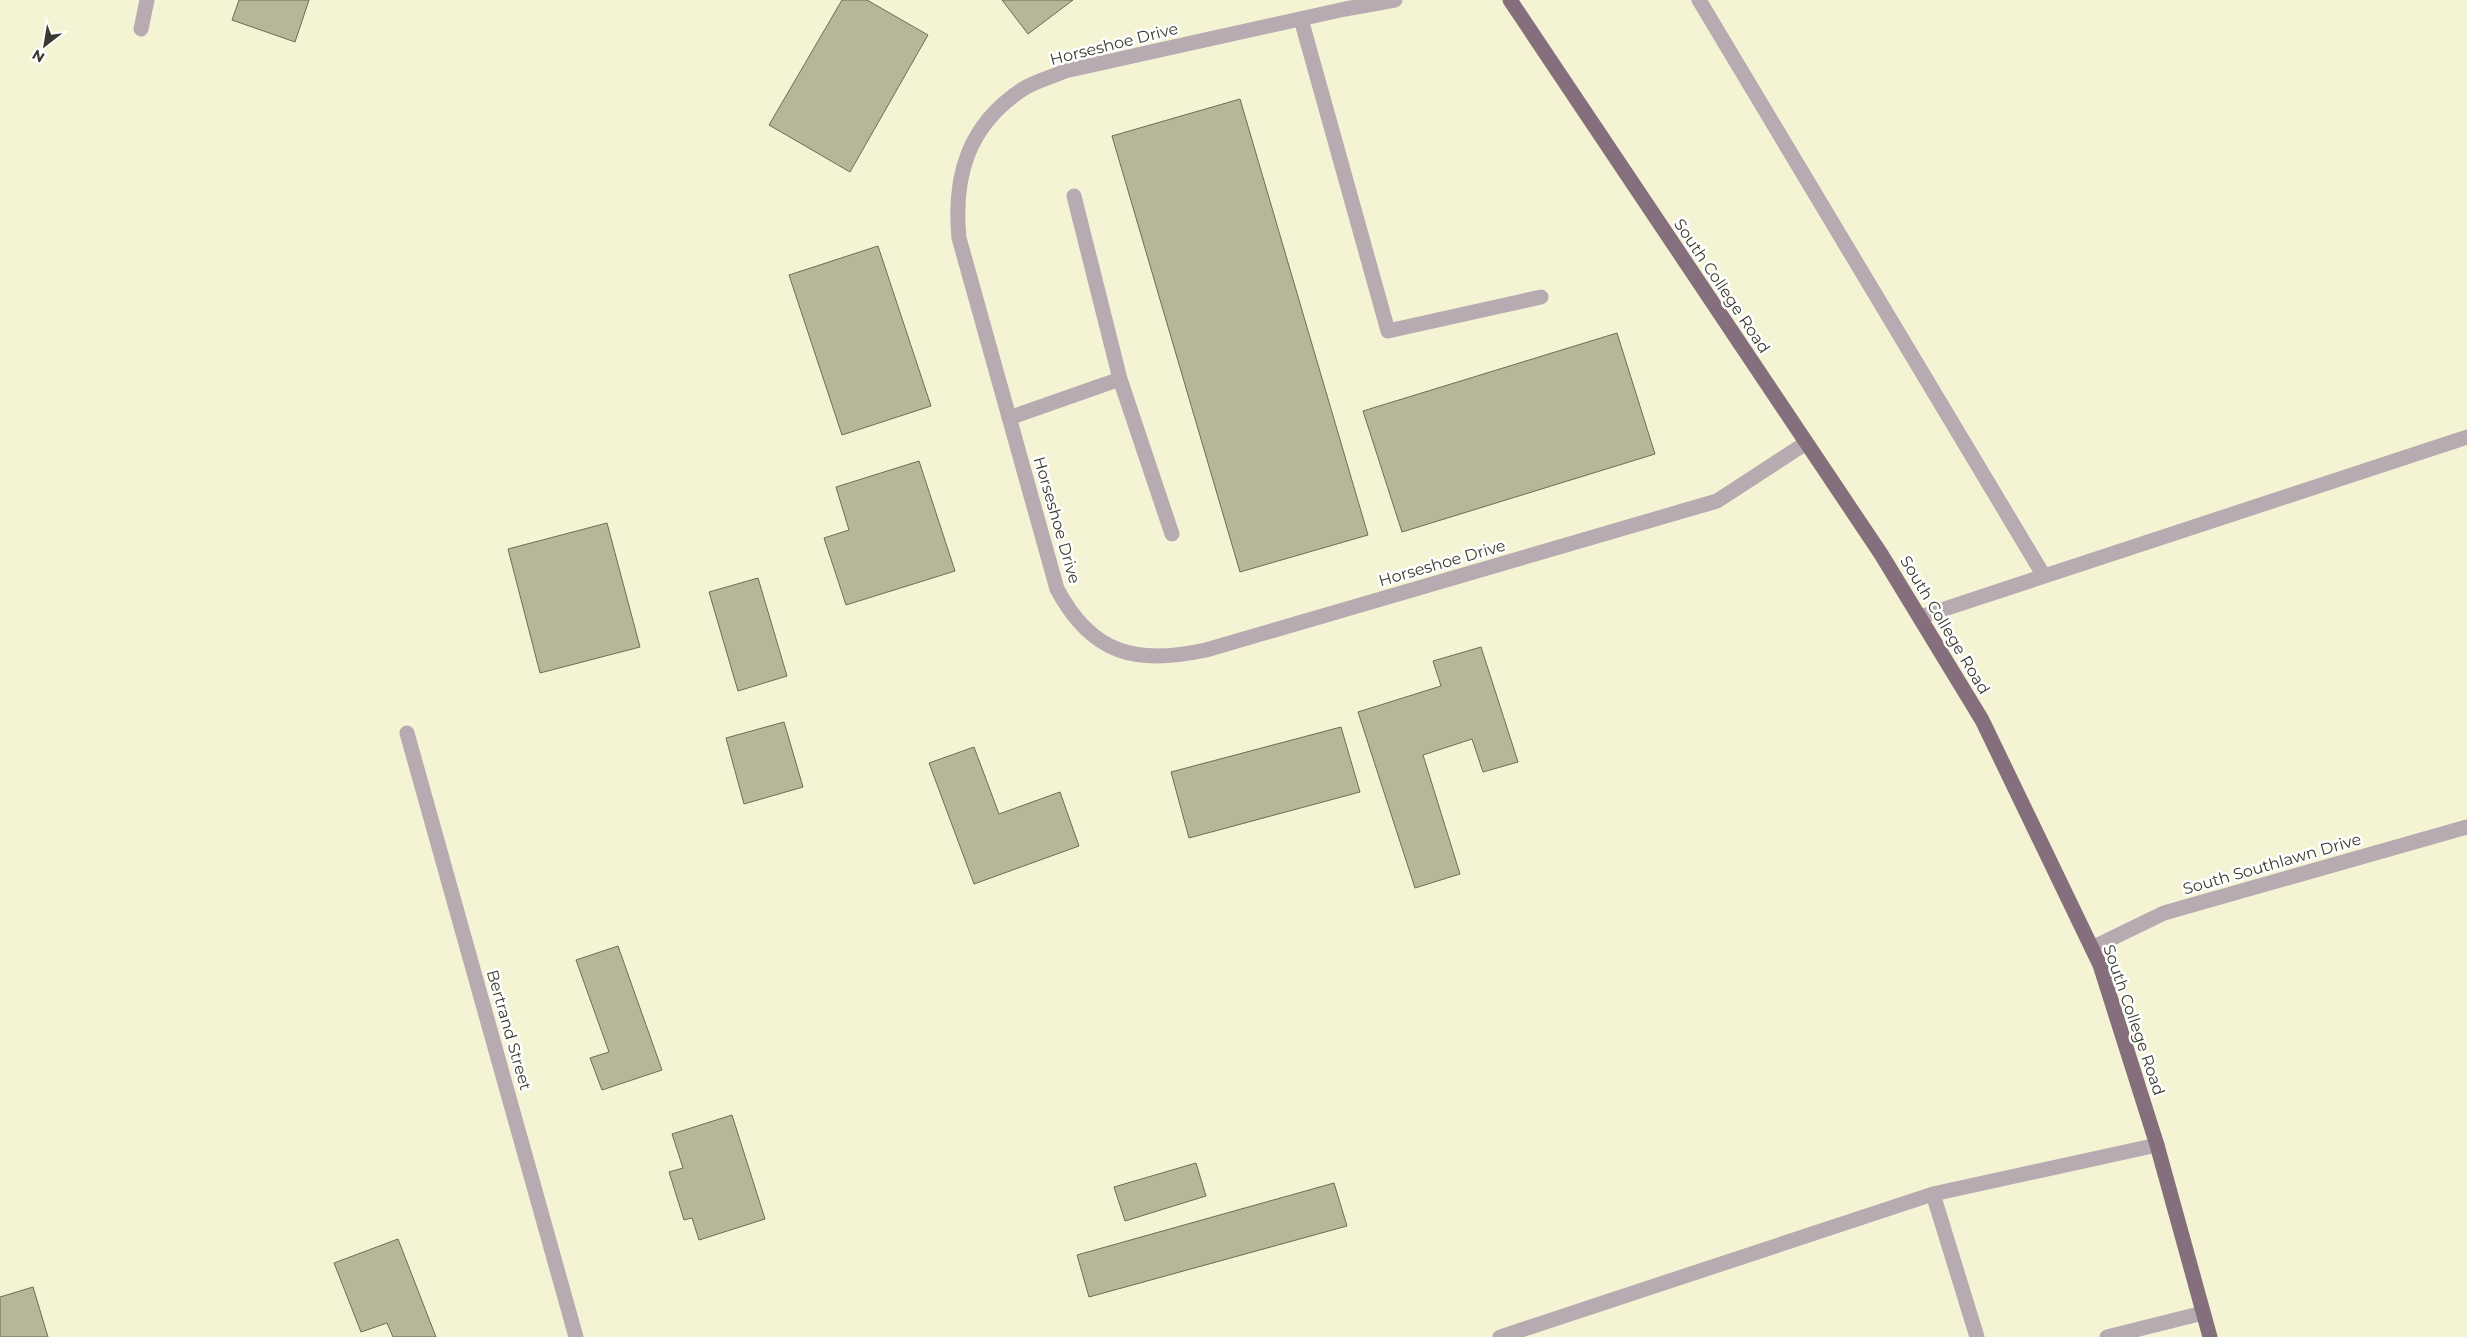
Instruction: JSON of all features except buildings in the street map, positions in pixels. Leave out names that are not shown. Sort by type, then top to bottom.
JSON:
[{"type":"main road","name":"South College Road","points":[[1510,0],[1881,554],[1982,720],[2100,965],[2157,1145],[2210,1337]]},
{"type":"street","points":[[141,29],[147,0]]},
{"type":"street","name":"Horseshoe Drive","points":[[1394,0],[1065,71],[1024,88],[997,109],[981,129],[962,168],[958,186],[956,211],[959,238],[1057,589],[1067,607],[1106,645],[1136,656],[1154,658],[1178,656],[1206,650],[1717,501],[1806,442]]},
{"type":"street","points":[[1699,0],[2044,576]]},
{"type":"street","points":[[1301,19],[1388,331],[1541,297]]},
{"type":"street","points":[[1074,196],[1120,379],[1172,534]]},
{"type":"street","points":[[1009,418],[1120,379]]},
{"type":"street","points":[[1920,617],[2467,437]]},
{"type":"street","name":"Bertrand Street","points":[[408,733],[576,1337]]},
{"type":"street","name":"South Southlawn Drive","points":[[2092,948],[2164,913],[2467,827]]},
{"type":"street","points":[[1500,1337],[1933,1194],[2157,1145]]},
{"type":"street","points":[[1933,1194],[1977,1337]]},
{"type":"street","points":[[2107,1337],[2203,1313]]}]
